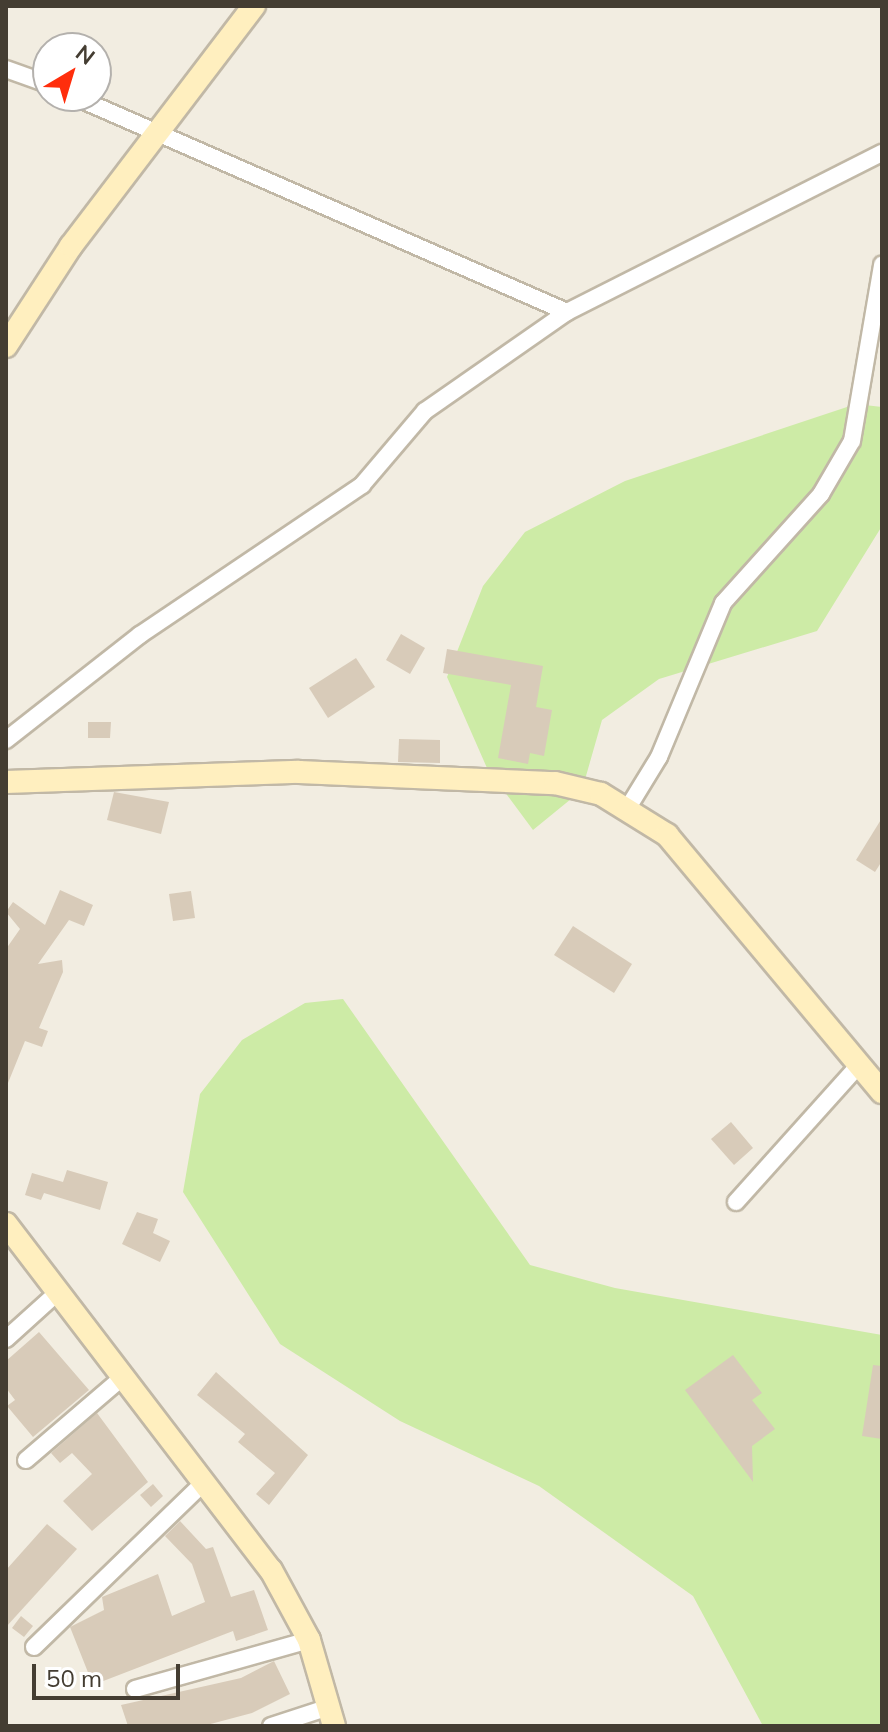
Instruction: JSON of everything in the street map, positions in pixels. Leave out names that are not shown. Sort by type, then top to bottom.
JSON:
[{"type":"street","points":[[6,346],[154,137],[254,6]]},
{"type":"street","points":[[6,69],[32,78]]},
{"type":"street","points":[[105,112],[154,137],[567,312]]},
{"type":"street","points":[[6,740],[140,635],[362,485],[425,411],[567,312],[882,153]]},
{"type":"street","points":[[629,806],[659,757],[723,603],[821,494],[852,441],[882,265]]},
{"type":"street","points":[[6,782],[315,772],[555,783],[629,806],[667,835],[882,1092]]},
{"type":"street","points":[[736,1202],[859,1065]]},
{"type":"street","points":[[6,1224],[271,1570],[309,1640],[330,1717],[271,1726]]},
{"type":"street","points":[[6,1339],[58,1292]]},
{"type":"street","points":[[26,1460],[123,1377]]},
{"type":"street","points":[[34,1647],[203,1483]]},
{"type":"street","points":[[135,1689],[309,1640]]},
{"type":"green space","points":[[856,404],[882,407],[882,526],[817,631],[659,679],[602,720],[582,790],[533,830],[487,768],[447,677],[483,586],[525,532],[625,481]]},
{"type":"green space","points":[[343,999],[530,1265],[615,1288],[882,1335],[882,1726],[763,1726],[693,1596],[539,1486],[400,1421],[280,1344],[183,1192],[200,1094],[242,1040],[305,1003]]},
{"type":"building","points":[[401,634],[425,648],[410,674],[386,660]]},
{"type":"building","points":[[447,649],[543,666],[536,707],[552,710],[544,756],[530,753],[528,764],[498,758],[511,685],[443,673]]},
{"type":"building","points":[[356,658],[375,687],[328,718],[309,688]]},
{"type":"building","points":[[88,722],[111,722],[110,738],[88,738]]},
{"type":"building","points":[[399,739],[440,740],[440,763],[398,762]]},
{"type":"building","points":[[114,792],[169,802],[161,834],[107,820]]},
{"type":"building","points":[[882,818],[882,861],[875,872],[856,860]]},
{"type":"building","points":[[60,890],[93,905],[84,926],[69,920],[38,964],[62,960],[63,972],[39,1028],[48,1031],[42,1047],[25,1041],[6,1088],[6,949],[20,929],[6,912],[13,902],[45,925]]},
{"type":"building","points":[[191,891],[195,918],[173,921],[169,894]]},
{"type":"building","points":[[573,926],[632,964],[614,993],[554,955]]},
{"type":"building","points":[[731,1122],[753,1148],[734,1165],[711,1139]]},
{"type":"building","points":[[67,1170],[108,1182],[100,1210],[44,1193],[41,1200],[25,1195],[32,1173],[63,1182]]},
{"type":"building","points":[[137,1212],[158,1219],[153,1233],[170,1241],[160,1262],[122,1244]]},
{"type":"building","points":[[39,1332],[89,1390],[33,1437],[7,1406],[15,1400],[6,1388],[6,1361]]},
{"type":"building","points":[[733,1355],[762,1393],[752,1400],[775,1429],[752,1446],[753,1482],[685,1390]]},
{"type":"building","points":[[873,1365],[882,1366],[882,1439],[862,1436]]},
{"type":"building","points":[[216,1372],[308,1455],[269,1505],[256,1494],[275,1473],[238,1442],[245,1434],[197,1395]]},
{"type":"building","points":[[97,1413],[148,1482],[92,1531],[63,1501],[92,1474],[72,1453],[60,1463],[51,1453]]},
{"type":"building","points":[[153,1484],[163,1496],[151,1507],[140,1495]]},
{"type":"building","points":[[180,1521],[206,1549],[213,1547],[231,1597],[254,1590],[268,1630],[236,1641],[233,1631],[93,1685],[70,1627],[104,1610],[102,1597],[158,1574],[172,1616],[205,1602],[192,1564],[165,1536]]},
{"type":"building","points":[[47,1524],[77,1549],[6,1627],[6,1570]]},
{"type":"building","points":[[21,1616],[33,1626],[24,1637],[12,1628]]},
{"type":"building","points":[[274,1661],[290,1694],[252,1713],[203,1726],[128,1726],[121,1705],[241,1678]]}]
